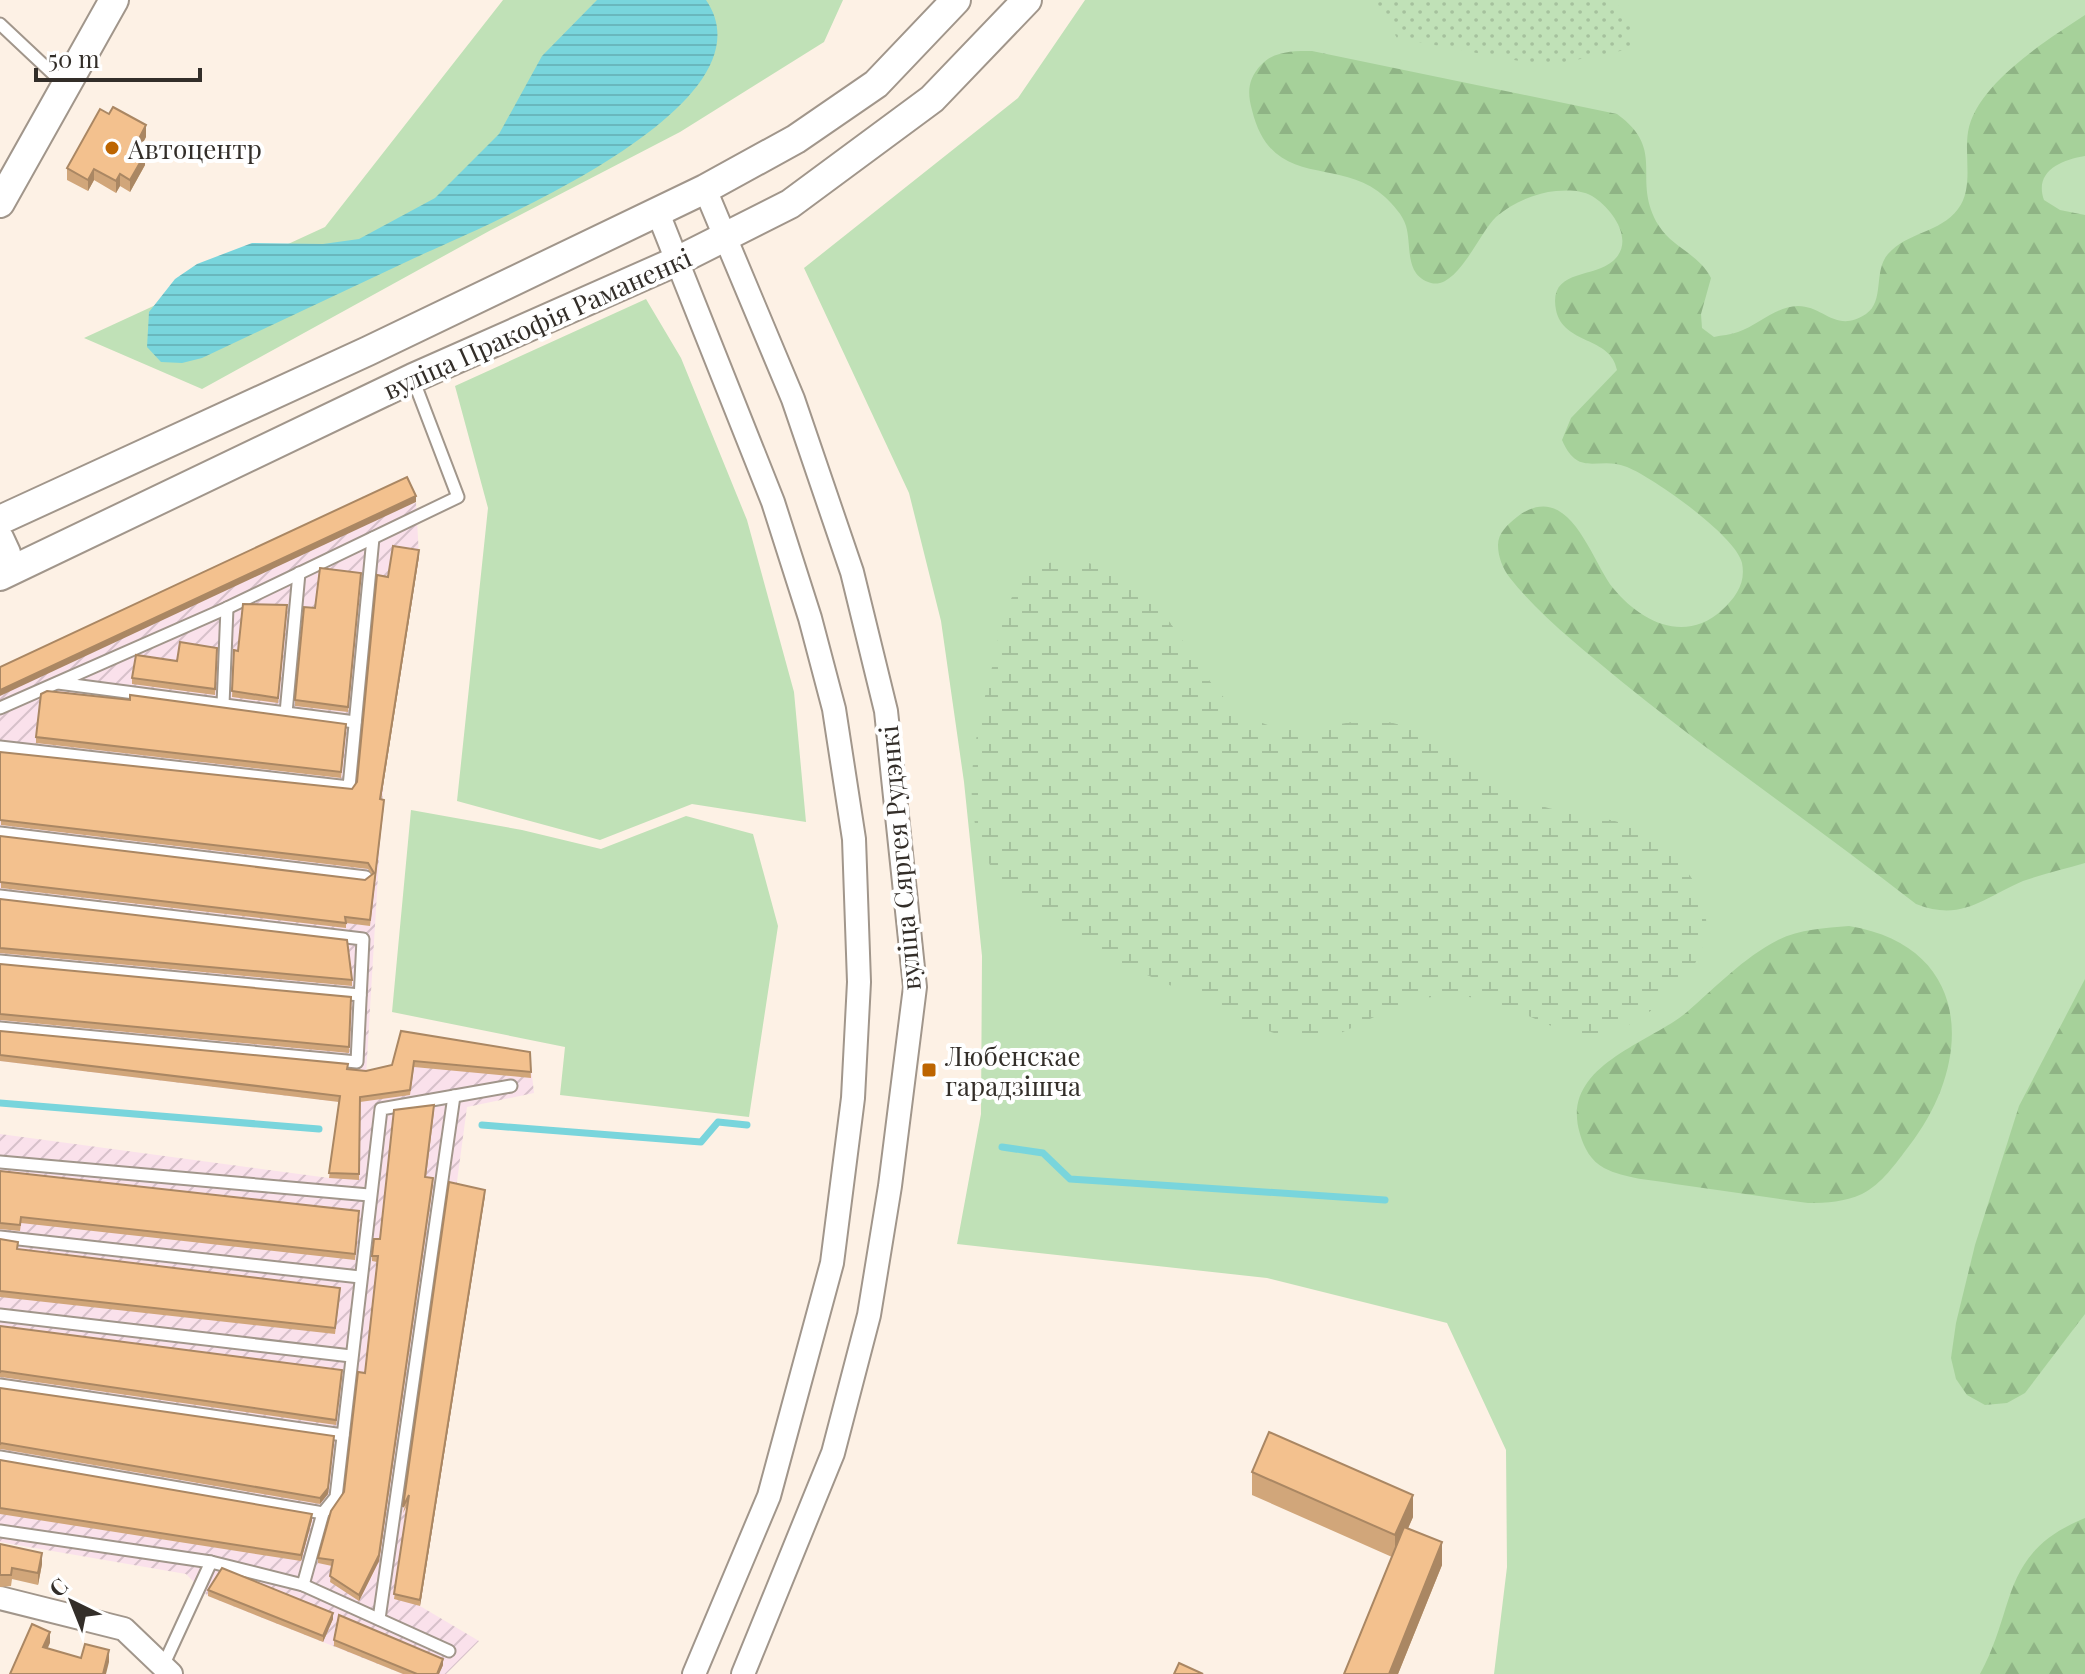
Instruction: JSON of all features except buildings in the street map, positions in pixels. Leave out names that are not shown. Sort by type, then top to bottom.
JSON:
[{"type":"street","points":[[0,203],[114,0]]},
{"type":"street","name":"вуліца Пракофія Раманенкі","points":[[0,520],[705,189],[796,139],[876,84],[956,0]]},
{"type":"street","name":"вуліца Пракофія Раманенкі","points":[[0,575],[413,378],[679,260],[790,204],[932,99],[1027,0]]},
{"type":"street","name":"вуліца Сяргея Рудэнкі","points":[[705,189],[793,399],[852,572],[886,711],[915,987],[890,1186],[869,1315],[833,1453],[743,1674]]},
{"type":"street","name":"вуліца Сяргея Рудэнкі","points":[[658,213],[773,502],[810,618],[834,709],[854,839],[859,982],[853,1098],[832,1263],[769,1496],[694,1674]]},
{"type":"street","points":[[0,540],[6,553],[0,575]]},
{"type":"street","points":[[0,1598],[124,1629],[167,1670]]},
{"type":"lane","points":[[0,24],[67,87]]},
{"type":"lane","points":[[0,708],[227,608],[458,497],[413,378]]},
{"type":"lane","points":[[0,747],[349,787],[373,538]]},
{"type":"lane","points":[[286,713],[299,573]]},
{"type":"lane","points":[[223,704],[227,608]]},
{"type":"lane","points":[[55,682],[355,722]]},
{"type":"lane","points":[[0,833],[366,877]]},
{"type":"lane","points":[[0,896],[363,939],[357,1062],[0,1028]]},
{"type":"lane","points":[[0,961],[360,995]]},
{"type":"lane","points":[[303,1585],[323,1513],[336,1497],[381,1109],[511,1086]]},
{"type":"lane","points":[[379,1619],[454,1096]]},
{"type":"lane","points":[[0,1162],[369,1195]]},
{"type":"lane","points":[[0,1237],[360,1277]]},
{"type":"lane","points":[[0,1315],[351,1356]]},
{"type":"lane","points":[[0,1385],[343,1435]]},
{"type":"lane","points":[[0,1457],[323,1513]]},
{"type":"lane","points":[[0,1531],[211,1562],[303,1585],[449,1651]]},
{"type":"lane","points":[[167,1670],[211,1562]]},
{"type":"shaded area","points":[[416,502],[419,556],[384,775],[366,1076],[392,1071],[401,1037],[530,1058],[534,1093],[467,1107],[456,1189],[485,1195],[420,1606],[479,1641],[446,1674],[403,1674],[208,1596],[186,1574],[0,1542],[0,1134],[329,1178],[339,1102],[0,1061],[0,672]]},
{"type":"green space","points":[[503,0],[843,0],[824,42],[680,132],[491,230],[202,389],[84,338],[325,227]]},
{"type":"green space","points":[[1085,0],[2085,0],[2085,1674],[1494,1674],[1507,1567],[1506,1450],[1447,1323],[1267,1278],[957,1244],[981,1114],[982,956],[964,782],[941,621],[909,493],[804,268],[1018,98]]},
{"type":"green space","points":[[1374,0],[1613,0],[1636,24],[1630,49],[1546,66],[1397,38]]},
{"type":"green space","points":[[2085,15],[2085,156],[2051,169],[2042,190],[2044,200],[2060,210],[2085,215],[2085,863],[2023,881],[1972,906],[1932,909],[1916,904],[1621,681],[1549,620],[1503,567],[1498,545],[1504,529],[1535,507],[1551,507],[1576,527],[1613,588],[1650,619],[1679,627],[1693,626],[1722,610],[1736,595],[1741,583],[1742,563],[1736,552],[1692,509],[1627,467],[1582,463],[1568,452],[1562,440],[1571,418],[1617,370],[1606,351],[1577,335],[1560,321],[1555,297],[1565,281],[1604,267],[1620,253],[1622,235],[1607,208],[1592,196],[1575,191],[1548,192],[1524,200],[1496,217],[1450,278],[1441,283],[1431,283],[1422,279],[1413,267],[1405,222],[1385,197],[1348,177],[1291,162],[1275,152],[1262,136],[1252,110],[1250,86],[1253,75],[1266,60],[1278,54],[1312,51],[1617,114],[1641,140],[1645,153],[1647,194],[1659,226],[1700,263],[1711,278],[1701,314],[1702,328],[1714,337],[1738,332],[1789,307],[1807,307],[1846,321],[1866,314],[1875,302],[1881,269],[1888,254],[1904,241],[1951,217],[1963,201],[1967,182],[1968,132],[1984,97],[2015,65]]},
{"type":"green space","points":[[646,299],[681,358],[747,520],[794,692],[806,822],[692,804],[600,840],[457,801],[488,508],[455,386]]},
{"type":"green space","points":[[1077,560],[1114,573],[1142,592],[1164,615],[1216,689],[1238,709],[1265,724],[1297,729],[1361,721],[1393,723],[1430,737],[1530,801],[1556,810],[1622,823],[1644,833],[1685,870],[1698,889],[1705,908],[1706,927],[1694,966],[1662,1002],[1633,1022],[1608,1033],[1586,1035],[1565,1031],[1497,1004],[1452,996],[1421,999],[1336,1034],[1305,1039],[1270,1032],[1242,1020],[1089,948],[1041,919],[1002,883],[986,858],[972,804],[972,776],[980,719],[1009,603],[1022,582],[1035,569],[1052,562]]},
{"type":"green space","points":[[411,810],[522,830],[601,849],[686,816],[753,834],[778,926],[749,1117],[560,1095],[565,1047],[392,1012]]},
{"type":"green space","points":[[1849,926],[1890,938],[1920,957],[1939,982],[1950,1012],[1951,1044],[1945,1079],[1930,1113],[1909,1146],[1876,1185],[1849,1199],[1808,1203],[1630,1177],[1604,1168],[1592,1158],[1580,1134],[1577,1111],[1583,1091],[1595,1074],[1611,1060],[1671,1024],[1765,947],[1795,933]]},
{"type":"green space","points":[[2085,979],[2085,1314],[2025,1393],[2007,1403],[1985,1405],[1967,1395],[1956,1379],[1951,1358],[1956,1323],[1975,1245],[2019,1106]]},
{"type":"green space","points":[[2085,1518],[2085,1674],[1980,1674],[2024,1565],[2057,1532]]},
{"type":"water","points":[[597,0],[706,0],[717,41],[700,82],[662,122],[609,160],[550,194],[202,358],[182,363],[161,362],[147,347],[149,312],[175,279],[197,264],[252,243],[323,244],[359,239],[435,198],[499,134],[542,56]]},
{"type":"waterway","points":[[0,1103],[319,1129]]},
{"type":"waterway","points":[[482,1125],[701,1142],[718,1122],[747,1125]]},
{"type":"waterway","points":[[1002,1147],[1043,1153],[1070,1179],[1385,1200]]},
{"type":"place","name":"Автоцентр","points":[[112,148]]},
{"type":"place","name":"Любенскае гарадзішча","points":[[929,1070]]}]
